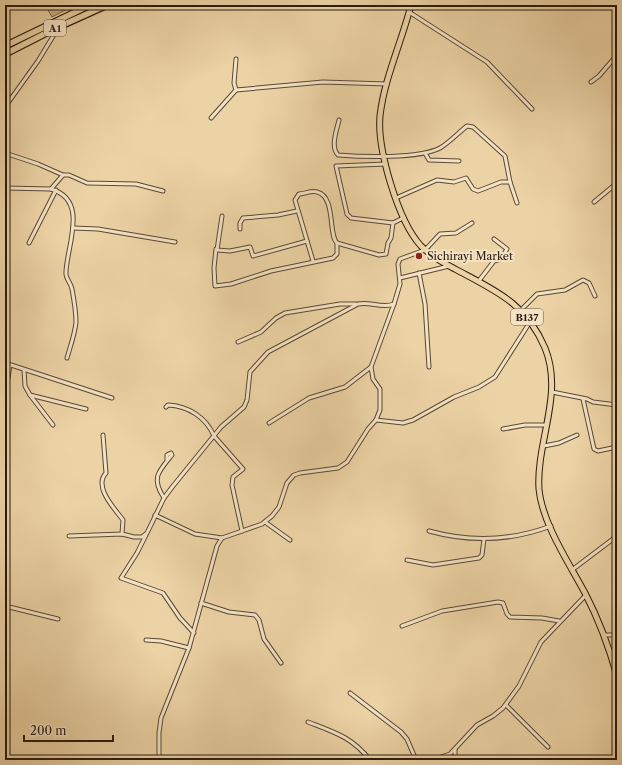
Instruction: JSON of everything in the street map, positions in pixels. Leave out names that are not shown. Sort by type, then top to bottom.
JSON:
[{"type":"highway","name":"A1","points":[[5,46],[88,5]]},
{"type":"highway","name":"A1","points":[[5,54],[106,5]]},
{"type":"main road","name":"B137","points":[[411,5],[387,84],[380,125],[384,157],[396,198],[403,218],[415,238],[425,250],[449,266],[501,294],[521,310],[530,322],[546,350],[552,392],[539,478],[539,488],[543,506],[551,526],[572,570],[586,594],[604,635],[617,676]]},
{"type":"street","points":[[409,12],[487,62],[532,109]]},
{"type":"street","points":[[5,107],[38,61],[55,33],[56,28]]},
{"type":"street","points":[[591,82],[599,76],[617,55]]},
{"type":"street","points":[[236,59],[234,83],[236,90]]},
{"type":"street","points":[[212,118],[236,90],[323,82],[387,84]]},
{"type":"street","points":[[339,120],[335,143],[335,151],[338,155],[384,157],[424,153],[441,147],[469,126],[488,138],[505,156],[510,182],[517,203]]},
{"type":"street","points":[[5,153],[38,164],[63,175],[69,175],[87,183],[136,184],[163,191]]},
{"type":"street","points":[[424,153],[429,160],[459,161]]},
{"type":"street","points":[[386,164],[356,166],[337,165],[335,168],[349,217],[393,223],[403,218]]},
{"type":"street","points":[[51,189],[63,175]]},
{"type":"street","points":[[396,198],[437,180],[454,182],[466,178],[473,189],[478,191],[501,182],[510,182]]},
{"type":"street","points":[[594,202],[617,183]]},
{"type":"street","points":[[5,188],[51,189],[63,194],[69,200],[73,228],[66,273],[72,287],[76,322],[67,358]]},
{"type":"street","points":[[29,243],[56,190]]},
{"type":"street","points":[[313,261],[294,200],[296,196],[316,191],[319,192],[331,210],[334,240],[337,243],[378,255],[386,254],[388,242],[391,238],[393,223]]},
{"type":"street","points":[[240,229],[240,223],[243,218],[278,215],[297,211]]},
{"type":"street","points":[[222,216],[214,268],[215,286],[231,284],[271,271],[336,256],[337,243]]},
{"type":"street","points":[[155,515],[195,534],[222,538],[265,522],[279,507],[290,479],[300,472],[329,470],[343,466],[368,429],[376,420],[380,410],[380,389],[373,379],[371,367],[394,304],[400,278],[398,264],[400,259],[425,250],[440,234],[456,233],[472,222]]},
{"type":"street","points":[[73,228],[98,229],[175,242]]},
{"type":"street","points":[[478,282],[494,261],[501,259],[507,249],[494,239]]},
{"type":"street","points":[[216,249],[230,251],[250,247],[253,256],[307,241]]},
{"type":"street","points":[[400,278],[449,266]]},
{"type":"street","points":[[419,273],[424,304],[429,367]]},
{"type":"street","points":[[521,310],[537,294],[565,290],[583,280],[589,283],[595,296]]},
{"type":"street","points":[[194,633],[180,618],[163,593],[121,578],[137,553],[164,498],[214,436],[244,407],[247,400],[250,372],[268,352],[358,304],[364,302],[389,306],[394,304]]},
{"type":"street","points":[[238,342],[261,332],[276,318],[285,313],[340,304],[358,304]]},
{"type":"street","points":[[376,420],[403,423],[413,420],[454,397],[488,382],[495,377],[530,322]]},
{"type":"street","points":[[5,363],[112,398]]},
{"type":"street","points":[[5,397],[10,365]]},
{"type":"street","points":[[269,422],[309,398],[345,387],[371,367]]},
{"type":"street","points":[[24,370],[25,386],[53,426]]},
{"type":"street","points":[[552,392],[593,402],[617,405]]},
{"type":"street","points":[[30,395],[86,409]]},
{"type":"street","points":[[583,399],[594,449],[598,451],[617,447]]},
{"type":"street","points":[[166,407],[168,405],[182,406],[196,413],[212,430],[214,436],[243,468],[233,477],[232,485],[242,531]]},
{"type":"street","points":[[503,429],[525,425],[547,425]]},
{"type":"street","points":[[103,435],[106,473],[103,476],[103,488],[106,497],[123,520],[122,534]]},
{"type":"street","points":[[544,446],[559,443],[577,436]]},
{"type":"street","points":[[164,498],[157,487],[156,482],[157,477],[167,461]]},
{"type":"street","points":[[265,522],[290,540]]},
{"type":"street","points":[[429,531],[455,537],[484,539],[525,534],[551,526]]},
{"type":"street","points":[[69,536],[88,534],[122,534],[142,537],[147,533]]},
{"type":"street","points":[[572,570],[617,536]]},
{"type":"street","points":[[159,760],[159,733],[161,718],[189,648],[217,546],[222,538]]},
{"type":"street","points":[[407,560],[433,565],[479,558],[482,555],[484,539]]},
{"type":"street","points":[[432,760],[450,754],[477,725],[493,716],[506,705],[519,686],[541,642],[559,621],[574,609],[586,594]]},
{"type":"street","points":[[402,626],[442,611],[498,602],[503,604],[506,614],[510,617],[542,618],[559,621]]},
{"type":"street","points":[[201,603],[229,612],[255,615],[259,620],[264,639],[281,663]]},
{"type":"street","points":[[5,606],[58,619]]},
{"type":"street","points":[[604,635],[617,635]]},
{"type":"street","points":[[146,640],[161,641],[189,648]]},
{"type":"street","points":[[350,693],[404,735],[416,760]]},
{"type":"street","points":[[506,705],[548,747]]},
{"type":"street","points":[[308,722],[341,735],[364,752],[370,760]]},
{"type":"street","points":[[455,749],[455,760]]},
{"type":"shaded area","points":[[45,5],[75,5],[52,17]]},
{"type":"place","name":"Sichirayi Market","points":[[419,256]]}]
